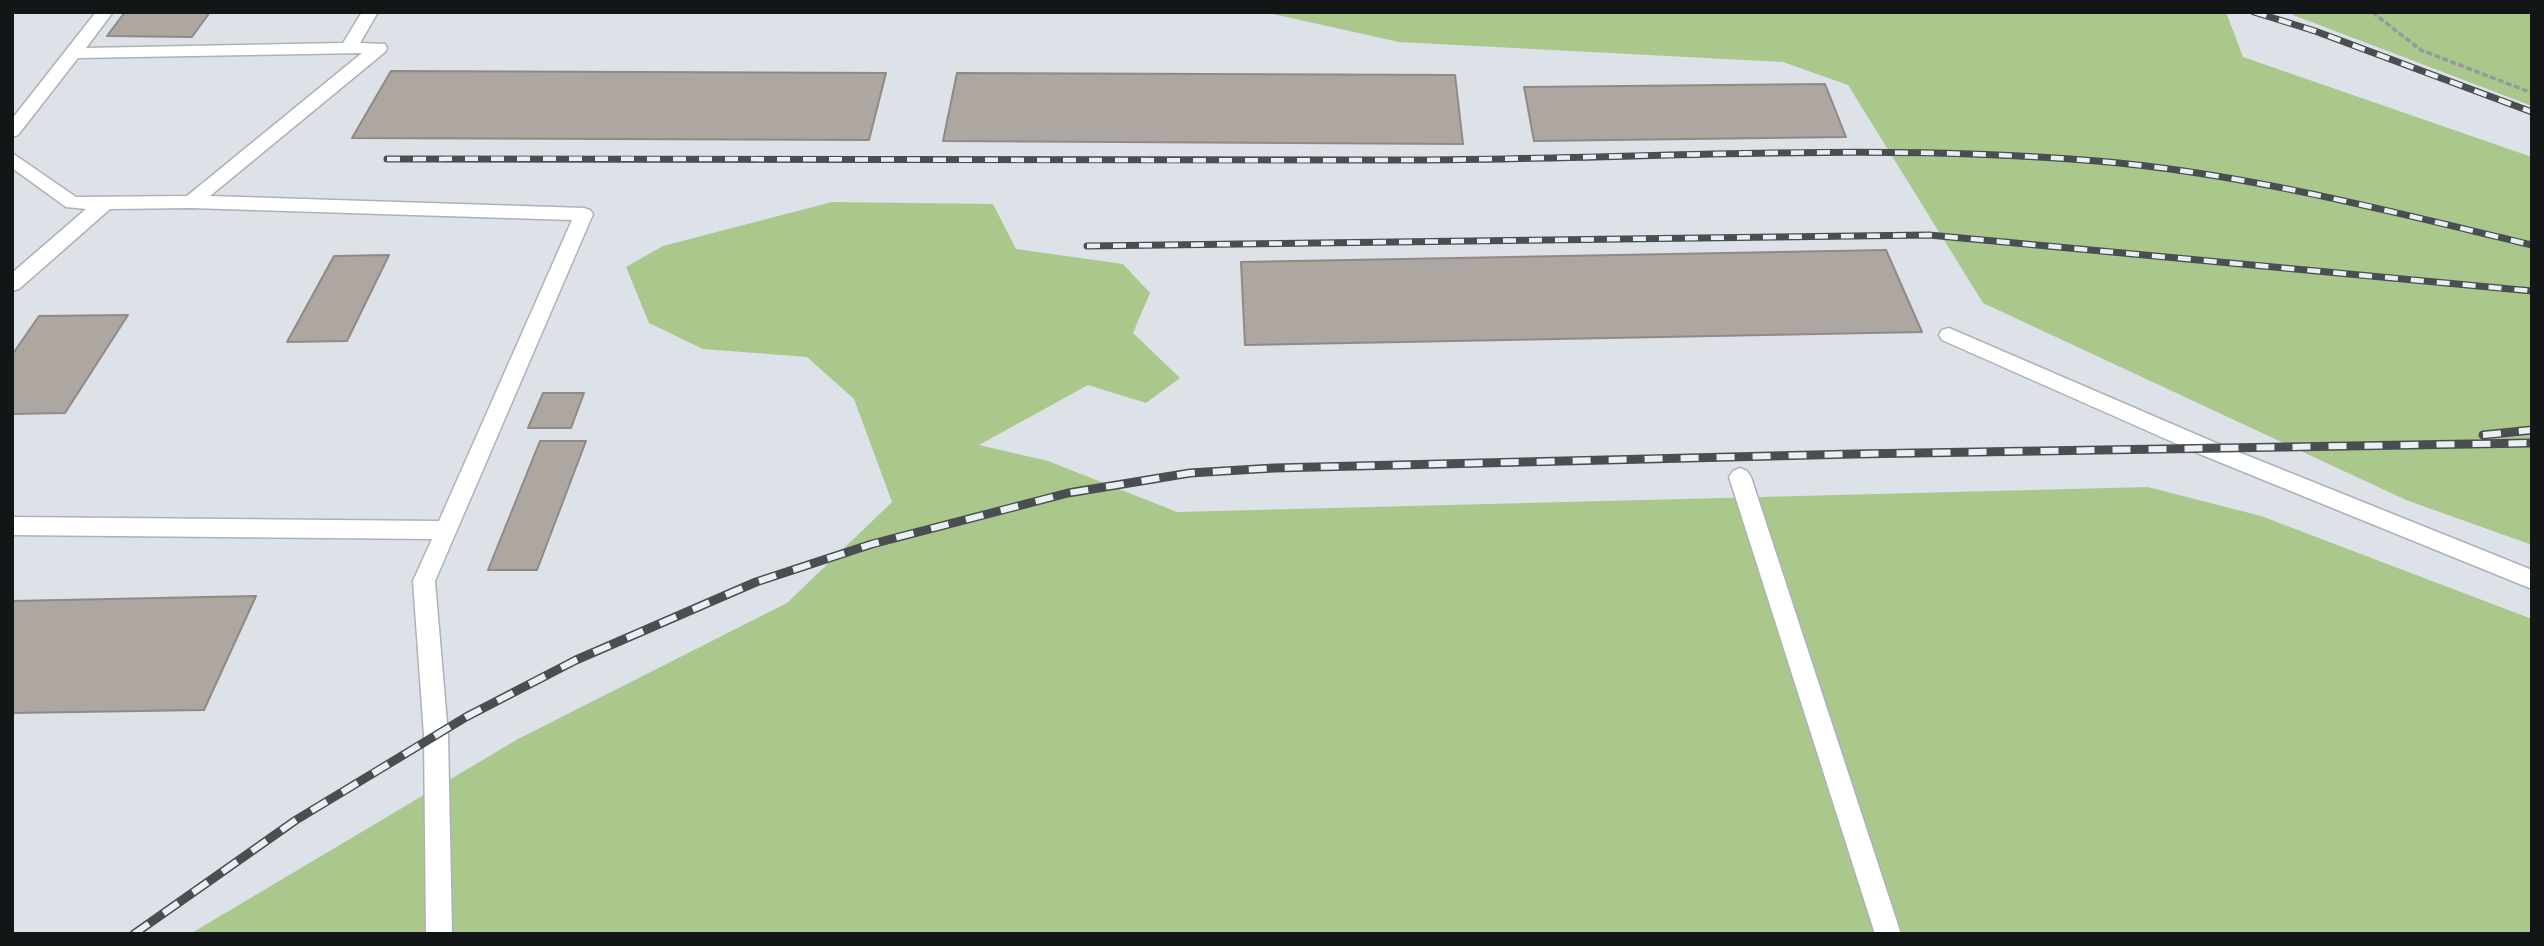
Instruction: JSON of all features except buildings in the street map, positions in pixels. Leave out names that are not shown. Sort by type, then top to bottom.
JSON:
[{"type":"lane","points":[[12,131],[105,12]]},
{"type":"lane","points":[[348,49],[370,12]]},
{"type":"lane","points":[[73,53],[379,48],[191,202]]},
{"type":"lane","points":[[12,159],[72,203],[191,202],[584,214],[424,581],[436,735],[439,934]]},
{"type":"lane","points":[[12,284],[105,202]]},
{"type":"lane","points":[[1950,335],[2209,449],[2532,580]]},
{"type":"lane","points":[[1740,477],[1888,934]]},
{"type":"lane","points":[[12,526],[446,530]]},
{"type":"path","points":[[2372,12],[2420,50],[2532,93]]},
{"type":"green space","points":[[1264,12],[2226,12],[2243,57],[2532,157],[2532,545],[2406,500],[1983,303],[1848,85],[1783,62],[1399,42]]},
{"type":"green space","points":[[2292,12],[2532,12],[2532,106],[2293,15]]},
{"type":"green space","points":[[832,202],[993,204],[1016,249],[1123,264],[1150,293],[1133,333],[1180,378],[1146,403],[1088,385],[979,445],[1048,461],[1177,512],[2148,487],[2261,516],[2532,619],[2532,934],[190,934],[518,739],[787,603],[892,502],[854,399],[807,357],[703,349],[649,323],[626,267],[663,246]]},
{"type":"railway","points":[[2254,12],[2315,31],[2532,112]]},
{"type":"railway","points":[[387,159],[1394,160],[1833,152],[2009,156],[2097,161],[2207,174],[2316,195],[2532,245]]},
{"type":"railway","points":[[1087,246],[1929,235],[2532,291]]},
{"type":"railway","points":[[2483,435],[2532,430]]},
{"type":"railway","points":[[134,934],[296,820],[466,717],[576,660],[756,582],[872,544],[1068,493],[1190,473],[1274,468],[1854,454],[2532,443]]}]
